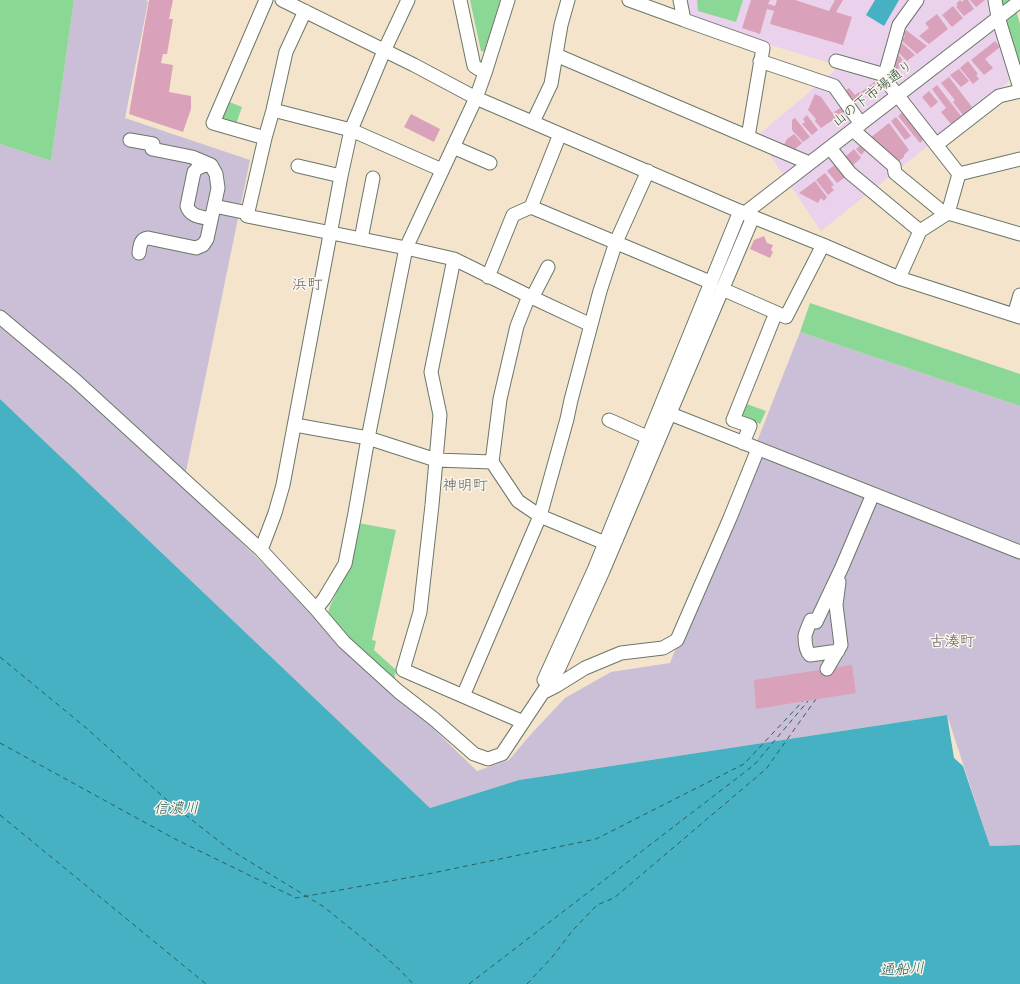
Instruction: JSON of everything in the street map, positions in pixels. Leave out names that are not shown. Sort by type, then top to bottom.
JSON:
[{"type":"street","points":[[266,0],[213,123],[266,138]]},
{"type":"street","points":[[282,0],[476,98],[899,278],[1017,316],[1020,295]]},
{"type":"street","points":[[261,550],[275,513],[283,485],[351,130],[384,51],[408,0]]},
{"type":"street","points":[[460,0],[474,66],[485,73]]},
{"type":"street","points":[[316,609],[324,599],[345,564],[368,438],[406,248],[476,98],[508,0]]},
{"type":"street","points":[[533,122],[551,84],[561,25],[568,0]]},
{"type":"street","points":[[629,0],[763,48],[748,137]]},
{"type":"street","points":[[680,0],[684,20]]},
{"type":"street","points":[[917,0],[899,25],[884,78],[959,174]]},
{"type":"street","points":[[936,145],[999,96],[1020,90],[998,17],[995,0]]},
{"type":"street","name":"山の下市場通り","points":[[746,214],[809,163],[898,96],[1020,0]]},
{"type":"street","points":[[305,11],[286,52],[274,110],[247,216],[406,248],[454,260],[592,325]]},
{"type":"street","points":[[556,55],[809,163]]},
{"type":"street","points":[[760,61],[834,86],[857,127],[894,166],[895,173],[947,214],[1020,234]]},
{"type":"street","points":[[836,61],[885,75]]},
{"type":"street","points":[[274,110],[351,130],[442,170]]},
{"type":"street","points":[[488,277],[513,215],[531,207],[560,134]]},
{"type":"street","points":[[130,140],[153,144],[152,149],[192,158],[211,165],[216,174],[218,188],[207,239],[203,245],[196,248],[145,238],[142,241],[139,253]]},
{"type":"street","points":[[453,147],[490,163]]},
{"type":"street","points":[[830,148],[850,173],[920,231]]},
{"type":"street","points":[[959,174],[1020,159]]},
{"type":"street","points":[[211,165],[196,168],[194,172],[187,206],[190,213],[195,215],[213,212],[248,213]]},
{"type":"street","points":[[298,166],[341,176]]},
{"type":"street","points":[[463,696],[540,516],[600,291],[616,242],[648,171]]},
{"type":"street","points":[[899,278],[920,231],[947,214],[959,174]]},
{"type":"street","points":[[361,239],[373,178]]},
{"type":"street","points":[[531,207],[710,282]]},
{"type":"street","points":[[0,317],[75,380],[261,550],[316,609],[344,642],[392,686],[434,719],[474,754],[488,759],[502,754],[559,668],[603,571],[664,411],[710,282],[746,214]]},
{"type":"street","points":[[525,719],[594,570],[647,437],[664,411],[722,289],[746,214]]},
{"type":"street","points":[[722,289],[786,317],[823,245]]},
{"type":"street","points":[[454,260],[431,372],[440,415],[420,612],[403,670],[463,696],[525,719]]},
{"type":"street","points":[[548,267],[530,297],[517,326],[500,399],[492,462],[518,501],[540,516],[605,543]]},
{"type":"street","points":[[743,443],[750,426],[733,420],[773,320]]},
{"type":"street","points":[[664,411],[1020,552]]},
{"type":"street","points":[[608,420],[647,437]]},
{"type":"street","points":[[295,425],[368,438],[436,460],[492,462]]},
{"type":"street","points":[[543,693],[585,668],[622,653],[663,648],[677,640],[758,449]]},
{"type":"street","points":[[838,651],[810,655],[807,649],[805,635],[812,620],[816,622],[842,567],[873,494]]},
{"type":"street","points":[[827,669],[841,646],[836,605],[842,567]]},
{"type":"shaded area","points":[[74,0],[146,0],[148,2],[125,118],[250,160],[183,486],[477,771],[509,760],[565,698],[611,672],[670,663],[800,332],[1020,406],[1020,845],[990,846],[947,715],[519,780],[430,808],[0,399],[0,144],[51,161]]},
{"type":"shaded area","points":[[686,0],[993,0],[1012,79],[821,231],[757,136],[840,66],[767,44],[689,16]]},
{"type":"green space","points":[[0,0],[74,0],[51,161],[0,144]]},
{"type":"green space","points":[[470,0],[500,0],[485,52],[481,51]]},
{"type":"green space","points":[[697,0],[743,0],[736,22],[698,11]]},
{"type":"green space","points":[[995,0],[1013,0],[1020,24],[1020,88]]},
{"type":"green space","points":[[227,101],[242,107],[236,124],[223,120],[221,115]]},
{"type":"green space","points":[[810,303],[1020,374],[1020,406],[800,332]]},
{"type":"green space","points":[[744,403],[766,411],[760,424],[743,417],[740,412]]},
{"type":"green space","points":[[358,523],[396,530],[372,640],[376,641],[374,650],[396,670],[394,680],[331,619],[328,613],[349,567]]},
{"type":"water","points":[[875,0],[899,0],[884,26],[866,15]]},
{"type":"water","name":"信濃川","points":[[0,399],[430,808],[519,780],[947,715],[954,758],[963,766],[990,846],[1020,845],[1020,984],[0,984]]},
{"type":"building","points":[[149,0],[173,0],[169,19],[173,19],[167,54],[163,54],[161,63],[173,65],[169,92],[191,96],[191,109],[183,132],[129,114]]},
{"type":"building","points":[[751,0],[770,0],[768,4],[775,6],[777,0],[795,0],[829,11],[835,0],[843,0],[836,12],[852,17],[843,45],[770,24],[774,11],[767,9],[760,34],[742,28]]},
{"type":"building","points":[[960,0],[962,2],[964,0],[968,0],[974,9],[964,16],[956,7],[958,5],[956,4]]},
{"type":"building","points":[[970,0],[985,0],[976,7]]},
{"type":"building","points":[[953,6],[963,18],[952,27],[942,15]]},
{"type":"building","points":[[937,14],[948,29],[929,44],[919,36],[929,28],[925,23]]},
{"type":"building","points":[[906,30],[927,46],[917,54],[901,40],[905,36],[903,34]]},
{"type":"building","points":[[995,41],[1000,47],[985,59],[993,68],[984,75],[971,60]]},
{"type":"building","points":[[901,42],[915,55],[907,61],[897,51]]},
{"type":"building","points":[[897,53],[905,63],[893,73],[891,72]]},
{"type":"building","points":[[968,61],[978,74],[976,75],[979,79],[973,84],[960,68]]},
{"type":"building","points":[[959,69],[969,81],[961,87],[950,75]]},
{"type":"building","points":[[949,77],[972,107],[963,115],[953,102],[955,100],[941,83]]},
{"type":"building","points":[[877,80],[879,83],[863,96],[860,93]]},
{"type":"building","points":[[937,85],[961,116],[951,124],[941,112],[946,108],[932,89]]},
{"type":"building","points":[[849,88],[855,95],[859,92],[862,97],[852,105],[843,93]]},
{"type":"building","points":[[929,91],[938,102],[931,108],[922,97]]},
{"type":"building","points":[[815,94],[821,97],[836,118],[821,128],[815,121],[816,119],[808,110]]},
{"type":"building","points":[[843,106],[846,110],[837,116],[834,112]]},
{"type":"building","points":[[904,111],[925,138],[920,143],[898,116]]},
{"type":"building","points":[[411,114],[440,129],[434,142],[404,127]]},
{"type":"building","points":[[807,115],[818,130],[812,135],[802,124],[805,122],[803,119]]},
{"type":"building","points":[[896,117],[911,136],[905,140],[891,121]]},
{"type":"building","points":[[795,118],[810,137],[803,142],[792,130],[792,120]]},
{"type":"building","points":[[889,123],[909,150],[898,162],[870,138]]},
{"type":"building","points":[[794,134],[802,143],[793,151],[791,148],[790,149],[784,145],[787,139]]},
{"type":"building","points":[[863,143],[865,146],[863,148],[865,151],[861,155],[856,149]]},
{"type":"building","points":[[854,149],[861,158],[852,166],[845,157]]},
{"type":"building","points":[[838,162],[848,175],[837,183],[827,171]]},
{"type":"building","points":[[825,173],[834,185],[831,187],[834,190],[828,195],[816,180]]},
{"type":"building","points":[[815,181],[827,197],[824,201],[821,198],[818,203],[799,193]]},
{"type":"building","points":[[764,236],[767,243],[773,245],[771,250],[773,252],[770,258],[750,249],[754,240]]},
{"type":"building","points":[[852,665],[856,693],[756,709],[754,680]]},
{"type":"ferry route","points":[[0,657],[85,727],[169,802],[229,849],[324,907],[382,954],[413,984]]},
{"type":"ferry route","points":[[527,984],[553,956],[573,930],[597,905],[614,898],[766,769],[816,699]]},
{"type":"ferry route","points":[[0,743],[175,839],[296,898],[423,875],[596,839],[744,764],[803,701]]},
{"type":"ferry route","points":[[469,984],[754,765],[808,701]]},
{"type":"ferry route","points":[[0,815],[206,984]]},
{"type":"district","name":"浜町","points":[[307,285]]},
{"type":"district","name":"神明町","points":[[465,486]]},
{"type":"district","name":"古湊町","points":[[952,642]]},
{"type":"water label","name":"通船川","points":[[902,970]]}]
